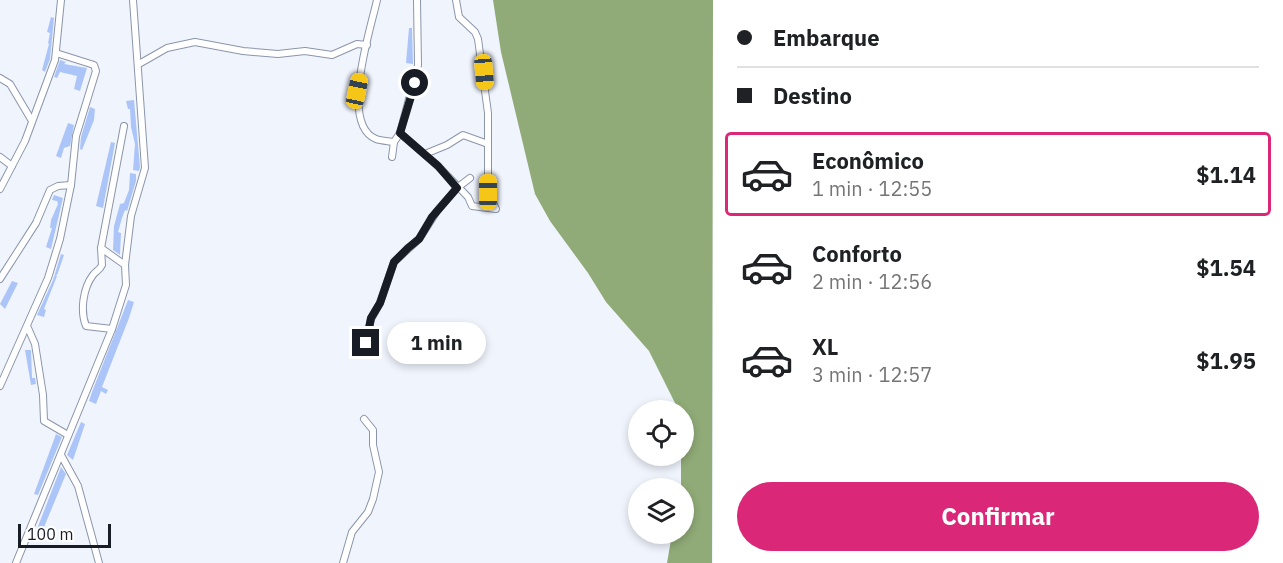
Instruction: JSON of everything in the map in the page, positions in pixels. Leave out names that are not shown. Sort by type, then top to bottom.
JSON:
[{"type":"street","points":[[0,189],[26,141],[56,53],[61,0]]},
{"type":"street","points":[[16,563],[112,329],[126,285],[125,265],[131,216],[145,168],[133,0]]},
{"type":"street","points":[[377,0],[357,91],[360,113],[369,135],[376,139],[394,142]]},
{"type":"street","points":[[392,157],[394,142],[400,133],[418,65],[417,0]]},
{"type":"street","points":[[400,133],[425,154],[468,197],[472,206],[496,209],[488,192],[485,82],[478,39],[476,32],[459,17],[456,0]]},
{"type":"street","points":[[139,64],[167,48],[195,42],[243,51],[278,54],[305,51],[332,55],[357,44],[366,45]]},
{"type":"street","points":[[0,386],[10,360],[28,328],[48,278],[60,238],[71,185],[76,136],[96,71],[94,64],[56,53]]},
{"type":"street","points":[[0,78],[10,84],[32,121]]},
{"type":"street","points":[[112,329],[88,327],[83,319],[83,302],[92,277],[102,265],[100,248],[124,126]]},
{"type":"street","points":[[425,154],[463,135],[488,144]]},
{"type":"street","points":[[0,157],[12,166]]},
{"type":"street","points":[[366,343],[371,318],[380,303],[394,262],[419,239],[432,217],[457,188],[471,178]]},
{"type":"street","points":[[0,279],[36,222],[50,190],[58,186],[71,185]]},
{"type":"street","points":[[100,248],[125,265]]},
{"type":"street","points":[[28,328],[34,344],[43,395],[44,421],[68,435]]},
{"type":"street","points":[[344,563],[352,532],[372,505],[379,472],[373,445],[373,430],[364,420]]},
{"type":"street","points":[[60,455],[78,486],[99,563]]},
{"type":"shaded area","points":[[493,0],[713,0],[712,563],[667,563],[670,544],[694,544],[694,478],[681,478],[681,466],[694,466],[694,400],[674,400],[649,351],[606,302],[550,221],[535,194],[501,52]]},
{"type":"building","points":[[51,17],[54,18],[50,59],[45,72],[42,70],[49,44],[50,33],[47,32]]},
{"type":"building","points":[[409,28],[412,28],[413,64],[406,63]]},
{"type":"building","points":[[60,60],[66,62],[64,64],[87,68],[80,91],[74,89],[77,76],[60,72],[57,78],[54,77]]},
{"type":"building","points":[[134,100],[139,171],[133,170],[135,144],[130,109],[126,101]]},
{"type":"building","points":[[90,107],[95,109],[94,120],[82,150],[80,149],[81,137]]},
{"type":"building","points":[[68,123],[74,125],[70,146],[64,148],[61,158],[56,156]]},
{"type":"building","points":[[111,142],[115,143],[103,208],[96,206]]},
{"type":"building","points":[[130,173],[136,174],[136,181],[118,232],[121,233],[120,255],[113,250],[114,226],[120,204],[124,203],[129,190]]},
{"type":"building","points":[[54,195],[63,198],[51,249],[46,247],[52,228],[50,228],[51,220],[58,204],[57,201],[52,200]]},
{"type":"building","points":[[61,254],[64,255],[44,309],[46,310],[44,317],[37,315],[53,280]]},
{"type":"building","points":[[12,281],[18,283],[5,309],[0,304]]},
{"type":"building","points":[[128,300],[134,302],[102,387],[108,390],[106,394],[101,391],[96,404],[89,401]]},
{"type":"building","points":[[25,350],[31,350],[32,378],[35,378],[36,384],[31,385]]},
{"type":"building","points":[[81,422],[85,424],[73,460],[67,455]]},
{"type":"building","points":[[56,434],[62,437],[38,495],[34,494]]},
{"type":"building","points":[[61,467],[66,474],[42,532],[37,529]]},
{"type":"route","points":[[366,343],[371,318],[380,303],[394,262],[419,239],[432,217],[457,188],[438,166],[400,133],[415,83]]}]
